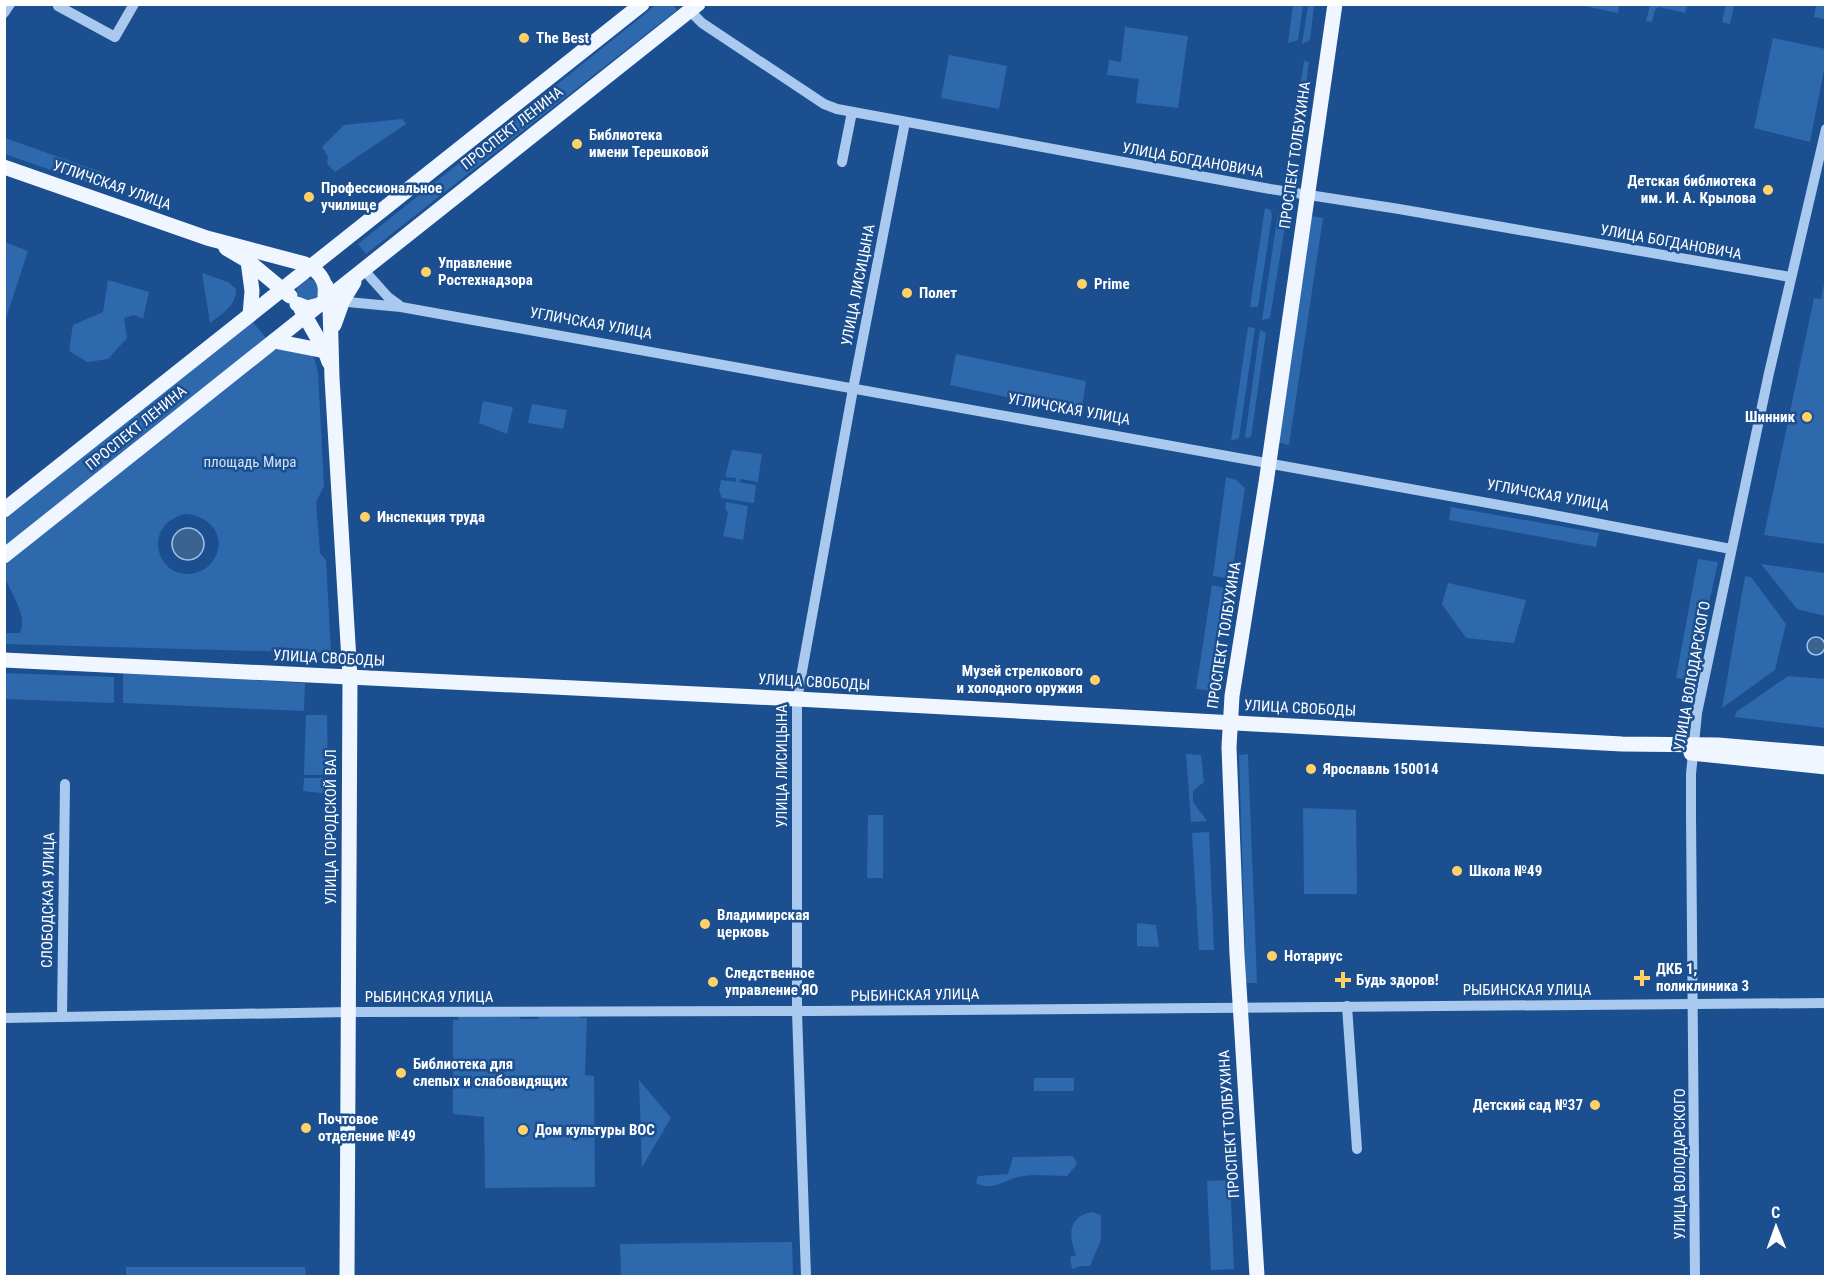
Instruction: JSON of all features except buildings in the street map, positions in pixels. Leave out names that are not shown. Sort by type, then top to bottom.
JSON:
[{"type":"main road","name":"ПРОСПЕКТ ЛЕНИНА","points":[[4,510],[250,315],[298,290],[642,4]]},
{"type":"main road","name":"ПРОСПЕКТ ТОЛБУХИНА","points":[[1257,1276],[1240,1007],[1229,722],[1269,464],[1335,4]]},
{"type":"main road","name":"ПРОСПЕКТ ЛЕНИНА","points":[[327,296],[691,7]]},
{"type":"main road","name":"УГЛИЧСКАЯ УЛИЦА","points":[[4,167],[207,237],[298,262],[298,290]]},
{"type":"main road","name":"УГЛИЧСКАЯ УЛИЦА","points":[[207,237],[298,290],[327,296]]},
{"type":"main road","points":[[248,261],[252,291],[250,315]]},
{"type":"main road","name":"ПРОСПЕКТ ЛЕНИНА","points":[[4,556],[274,341],[298,290]]},
{"type":"main road","points":[[298,290],[307,308],[327,296]]},
{"type":"main road","name":"УЛИЦА ГОРОДСКОЙ ВАЛ","points":[[298,290],[328,344]]},
{"type":"main road","name":"УЛИЦА ГОРОДСКОЙ ВАЛ","points":[[327,296],[328,344],[350,677],[347,1276]]},
{"type":"main road","points":[[274,341],[328,344]]},
{"type":"main road","name":"УЛИЦА СВОБОДЫ","points":[[4,660],[797,699],[1693,749],[1826,754]]},
{"type":"main road","name":"УЛИЦА СВОБОДЫ","points":[[1693,749],[1826,767]]},
{"type":"street","points":[[4,13],[10,4]]},
{"type":"street","points":[[58,6],[115,37],[134,4]]},
{"type":"street","name":"УЛИЦА БОГДАНОВИЧА","points":[[691,7],[702,23],[824,104],[852,112],[1270,189],[1790,277]]},
{"type":"street","points":[[842,162],[852,112]]},
{"type":"street","name":"УЛИЦА ЛИСИЦЫНА","points":[[806,1276],[797,1012],[797,699],[904,122]]},
{"type":"street","name":"УЛИЦА ВОЛОДАРСКОГО","points":[[1695,1276],[1691,837],[1693,749],[1697,713],[1790,277],[1826,129]]},
{"type":"street","points":[[363,269],[388,297],[401,307]]},
{"type":"street","name":"УГЛИЧСКАЯ УЛИЦА","points":[[327,296],[401,307],[1594,522],[1731,549]]},
{"type":"street","name":"СЛОБОДСКАЯ УЛИЦА","points":[[62,1017],[65,784]]},
{"type":"street","name":"РЫБИНСКАЯ УЛИЦА","points":[[4,1018],[349,1012],[797,1012],[1826,1003]]},
{"type":"street","points":[[1347,1006],[1357,1149]]},
{"type":"green space","points":[[1619,4],[1618,13],[1580,5]]},
{"type":"green space","points":[[1650,4],[1687,5],[1685,13],[1659,7],[1655,10],[1652,22],[1646,21]]},
{"type":"green space","points":[[656,5],[673,5],[677,10],[366,254],[358,244]]},
{"type":"green space","points":[[1293,5],[1303,5],[1298,40],[1288,43]]},
{"type":"green space","points":[[1308,5],[1314,5],[1310,40],[1302,44]]},
{"type":"green space","points":[[1726,5],[1736,5],[1730,24],[1722,22]]},
{"type":"green space","points":[[1816,5],[1825,5],[1825,19],[1814,17]]},
{"type":"green space","points":[[1125,27],[1188,36],[1178,108],[1136,103],[1139,79],[1107,75],[1109,60],[1121,62]]},
{"type":"green space","points":[[1773,38],[1825,49],[1825,65],[1810,142],[1754,128]]},
{"type":"green space","points":[[949,55],[1007,66],[999,109],[941,98]]},
{"type":"green space","points":[[1304,61],[1309,62],[1298,141],[1292,140]]},
{"type":"green space","points":[[402,119],[406,124],[335,172],[327,164],[328,157],[322,147],[344,125]]},
{"type":"green space","points":[[5,138],[104,173],[99,187],[5,154]]},
{"type":"green space","points":[[1265,208],[1271,210],[1272,216],[1258,307],[1250,307]]},
{"type":"green space","points":[[1278,213],[1285,226],[1270,318],[1262,320]]},
{"type":"green space","points":[[1312,216],[1323,218],[1289,445],[1278,442]]},
{"type":"green space","points":[[4,242],[28,251],[5,321]]},
{"type":"green space","points":[[202,273],[228,282],[236,289],[236,295],[231,304],[224,313],[210,323]]},
{"type":"green space","points":[[308,279],[316,282],[319,290],[316,298],[308,301],[300,298],[297,290],[300,282]]},
{"type":"green space","name":"Шинник","points":[[1825,279],[1825,544],[1764,535],[1814,298],[1821,299]]},
{"type":"green space","points":[[108,280],[149,292],[143,319],[134,315],[124,318],[127,338],[108,359],[87,362],[69,351],[73,325],[103,312]]},
{"type":"green space","points":[[252,321],[266,338],[5,547],[5,519]]},
{"type":"green space","points":[[1248,327],[1255,328],[1239,438],[1231,441]]},
{"type":"green space","points":[[1260,330],[1266,333],[1251,437],[1245,438]]},
{"type":"green space","name":"площадь Мира","points":[[283,347],[313,355],[318,372],[324,486],[316,502],[320,553],[326,560],[331,653],[5,644],[4,633],[20,633],[22,620],[5,578],[5,565],[272,351]],"holes":[[[185,514],[202,518],[214,528],[219,542],[218,551],[212,562],[203,570],[182,574],[171,569],[163,561],[158,540],[162,529],[171,520]]]},
{"type":"green space","points":[[956,354],[1086,381],[1081,413],[950,385]]},
{"type":"green space","points":[[483,401],[513,407],[507,434],[479,423]]},
{"type":"green space","points":[[532,404],[567,410],[563,429],[528,423]]},
{"type":"green space","points":[[732,450],[762,454],[758,482],[740,479],[739,482],[756,485],[754,503],[722,498],[719,491],[721,480],[736,482],[736,478],[725,477]]},
{"type":"green space","points":[[1226,477],[1236,480],[1245,488],[1231,579],[1213,576]]},
{"type":"green space","points":[[726,502],[748,506],[743,540],[723,536],[728,513],[725,508]]},
{"type":"green space","points":[[1451,507],[1599,533],[1596,547],[1449,520]]},
{"type":"green space","points":[[1698,559],[1718,562],[1692,680],[1676,678]]},
{"type":"green space","points":[[1761,564],[1825,573],[1825,616],[1797,609]]},
{"type":"green space","points":[[1745,576],[1751,577],[1786,624],[1775,670],[1722,708]]},
{"type":"green space","points":[[1448,583],[1526,600],[1514,643],[1466,638],[1442,604]]},
{"type":"green space","points":[[1212,585],[1229,589],[1213,691],[1196,689]]},
{"type":"green space","points":[[5,673],[114,677],[114,703],[5,699]]},
{"type":"green space","points":[[123,673],[305,683],[304,711],[123,703]]},
{"type":"green space","points":[[1788,676],[1825,679],[1825,728],[1735,717],[1736,712]]},
{"type":"green space","points":[[306,715],[327,715],[328,775],[304,775]]},
{"type":"green space","points":[[1186,754],[1201,755],[1204,782],[1193,791],[1193,802],[1207,821],[1191,822]]},
{"type":"green space","points":[[1248,754],[1257,983],[1246,983],[1239,755]]},
{"type":"green space","points":[[304,778],[325,778],[329,794],[303,791]]},
{"type":"green space","points":[[1303,808],[1356,810],[1357,894],[1304,894]]},
{"type":"green space","points":[[868,815],[883,815],[883,878],[867,878]]},
{"type":"green space","points":[[1209,832],[1214,950],[1199,950],[1192,833]]},
{"type":"green space","points":[[1137,923],[1156,925],[1159,947],[1137,946]]},
{"type":"green space","points":[[538,1015],[581,1015],[580,1018],[587,1018],[585,1075],[594,1076],[595,1187],[485,1188],[484,1117],[453,1114],[453,1020],[459,1020],[457,1016],[538,1019]]},
{"type":"green space","points":[[1034,1078],[1074,1078],[1074,1091],[1034,1091]]},
{"type":"green space","points":[[639,1080],[671,1118],[642,1167]]},
{"type":"green space","points":[[1073,1156],[1077,1164],[1067,1176],[1023,1176],[994,1186],[976,1183],[978,1176],[1008,1174],[1013,1157]]},
{"type":"green space","points":[[1230,1180],[1234,1269],[1211,1270],[1207,1181]]},
{"type":"green space","points":[[1092,1212],[1101,1215],[1101,1240],[1090,1266],[1072,1269],[1070,1257],[1076,1255],[1072,1241],[1072,1228],[1078,1218]]},
{"type":"green space","points":[[792,1242],[793,1276],[621,1276],[620,1244]]},
{"type":"green space","points":[[126,1267],[305,1267],[306,1276],[126,1276]]},
{"type":"shaded area","points":[[188,528],[199,533],[204,544],[199,555],[188,560],[177,555],[172,544],[177,533]]},
{"type":"shaded area","points":[[1816,637],[1822,640],[1825,646],[1822,652],[1816,655],[1810,652],[1807,646],[1810,640]]},
{"type":"place","name":"The Best","points":[[524,38]]},
{"type":"place","name":"Библиотека имени Терешковой","points":[[577,144]]},
{"type":"place","name":"Детская библиотека им. И. А. Крылова","points":[[1768,190]]},
{"type":"place","name":"Профессиональное училище","points":[[309,197]]},
{"type":"place","name":"Управление Ростехнадзора","points":[[426,272]]},
{"type":"place","name":"Prime","points":[[1082,284]]},
{"type":"place","name":"Полет","points":[[907,293]]},
{"type":"place","name":"Шинник","points":[[1807,417]]},
{"type":"place","name":"Инспекция труда","points":[[365,517]]},
{"type":"place","name":"Музей стрелкового и холодного оружия","points":[[1095,680]]},
{"type":"place","name":"Ярославль 150014","points":[[1311,769]]},
{"type":"place","name":"Школа №49","points":[[1457,871]]},
{"type":"place","name":"Владимирская церковь","points":[[705,924]]},
{"type":"place","name":"Нотариус","points":[[1272,956]]},
{"type":"place","name":"ДКБ 1, поликлиника 3","points":[[1642,978]]},
{"type":"place","name":"Будь здоров!","points":[[1343,980]]},
{"type":"place","name":"Следственное управление ЯО","points":[[713,982]]},
{"type":"place","name":"Библиотека для слепых и слабовидящих","points":[[401,1073]]},
{"type":"place","name":"Детский сад №37","points":[[1595,1105]]},
{"type":"place","name":"Почтовое отделение №49","points":[[306,1128]]},
{"type":"place","name":"Дом культуры ВОС","points":[[523,1130]]}]
